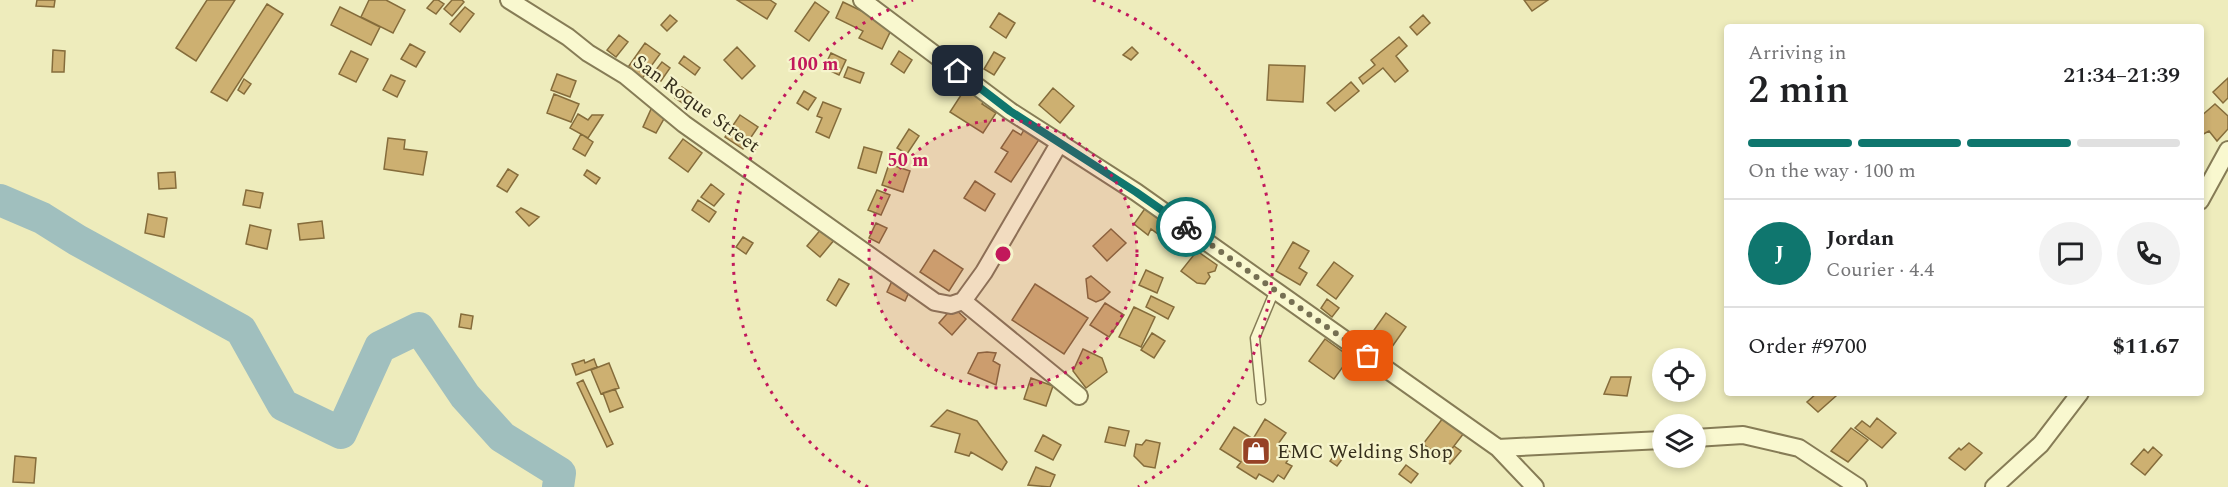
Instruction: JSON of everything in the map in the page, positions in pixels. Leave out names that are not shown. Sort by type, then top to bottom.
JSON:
[{"type":"street","name":"San Roque Street","points":[[509,0],[626,76],[684,124],[935,302],[951,305],[963,301]]},
{"type":"street","points":[[862,0],[1010,111],[1136,192],[1498,448],[1535,487]]},
{"type":"street","points":[[1060,142],[984,272],[963,301],[1079,396]]},
{"type":"street","points":[[2204,194],[2228,150]]},
{"type":"street","points":[[1994,487],[2041,444],[2078,396]]},
{"type":"street","points":[[1706,437],[1743,435],[1799,448],[1858,487]]},
{"type":"street","points":[[1498,448],[1652,440]]},
{"type":"lane","points":[[1261,400],[1255,338],[1275,290]]},
{"type":"building","points":[[37,0],[55,0],[54,7],[36,6]]},
{"type":"building","points":[[207,0],[235,0],[196,61],[176,48]]},
{"type":"building","points":[[369,0],[386,0],[405,10],[393,33],[361,17]]},
{"type":"building","points":[[434,0],[444,4],[436,14],[427,8]]},
{"type":"building","points":[[452,0],[464,2],[452,16],[444,9]]},
{"type":"building","points":[[737,0],[770,0],[776,4],[767,19]]},
{"type":"building","points":[[1524,0],[1548,0],[1532,11]]},
{"type":"building","points":[[815,2],[829,12],[809,41],[795,31]]},
{"type":"building","points":[[843,2],[893,26],[882,49],[859,38],[863,31],[836,18]]},
{"type":"building","points":[[267,4],[283,14],[227,101],[211,92]]},
{"type":"building","points":[[340,7],[380,27],[371,45],[331,25]]},
{"type":"building","points":[[465,7],[474,14],[460,32],[450,24]]},
{"type":"building","points":[[999,13],[1015,23],[1006,38],[990,27]]},
{"type":"building","points":[[670,15],[677,21],[667,31],[661,25]]},
{"type":"building","points":[[1423,15],[1430,23],[1417,35],[1410,27]]},
{"type":"building","points":[[619,35],[628,42],[616,57],[607,50]]},
{"type":"building","points":[[1399,37],[1407,46],[1396,56],[1408,71],[1395,82],[1383,68],[1363,84],[1359,78],[1375,65],[1371,60]]},
{"type":"building","points":[[645,43],[660,54],[641,80],[626,70]]},
{"type":"building","points":[[410,44],[425,52],[416,67],[401,59]]},
{"type":"building","points":[[737,47],[755,66],[742,79],[724,60]]},
{"type":"building","points":[[1132,47],[1138,53],[1131,60],[1123,55]]},
{"type":"building","points":[[53,50],[65,51],[64,72],[52,72]]},
{"type":"building","points":[[351,51],[368,59],[356,82],[339,74]]},
{"type":"building","points":[[899,51],[912,60],[904,73],[891,64]]},
{"type":"building","points":[[994,52],[1005,58],[994,75],[984,69]]},
{"type":"building","points":[[831,53],[846,60],[839,75],[824,68]]},
{"type":"building","points":[[684,56],[700,68],[695,75],[679,63]]},
{"type":"building","points":[[662,62],[670,68],[661,81],[652,75]]},
{"type":"building","points":[[1269,65],[1305,66],[1303,102],[1267,100]]},
{"type":"building","points":[[848,67],[864,73],[860,83],[844,77]]},
{"type":"building","points":[[557,74],[576,81],[570,97],[551,90]]},
{"type":"building","points":[[391,75],[405,81],[397,97],[383,90]]},
{"type":"building","points":[[2228,78],[2228,98],[2223,103],[2213,92]]},
{"type":"building","points":[[244,79],[251,84],[244,94],[238,90]]},
{"type":"building","points":[[1351,82],[1359,91],[1335,111],[1327,103]]},
{"type":"building","points":[[682,87],[691,93],[684,104],[675,98]]},
{"type":"building","points":[[1053,88],[1074,106],[1060,123],[1039,105]]},
{"type":"building","points":[[972,89],[986,98],[982,104],[996,113],[983,133],[950,112],[963,92],[968,95]]},
{"type":"building","points":[[804,91],[816,98],[808,110],[797,103]]},
{"type":"building","points":[[554,94],[579,104],[571,122],[547,113]]},
{"type":"building","points":[[823,102],[841,109],[829,138],[816,132],[822,118],[817,116]]},
{"type":"building","points":[[2215,104],[2228,116],[2228,129],[2217,141],[2209,131],[2204,134],[2204,114]]},
{"type":"building","points":[[652,107],[665,117],[656,133],[643,127]]},
{"type":"building","points":[[578,114],[588,120],[592,115],[603,115],[588,138],[570,128]]},
{"type":"building","points":[[740,115],[758,127],[743,149],[725,137]]},
{"type":"building","points":[[1025,128],[1040,138],[1011,182],[995,172],[1008,152],[1001,148],[1013,130],[1021,135]]},
{"type":"building","points":[[909,129],[919,136],[907,154],[897,148]]},
{"type":"building","points":[[581,134],[593,142],[585,156],[573,149]]},
{"type":"building","points":[[388,138],[405,140],[404,149],[427,152],[423,175],[384,169]]},
{"type":"building","points":[[683,139],[702,153],[688,172],[669,158]]},
{"type":"building","points":[[864,147],[882,152],[876,173],[858,168]]},
{"type":"building","points":[[889,164],[910,171],[903,192],[882,185]]},
{"type":"building","points":[[508,169],[518,175],[507,192],[497,186]]},
{"type":"building","points":[[587,170],[600,178],[596,184],[584,175]]},
{"type":"building","points":[[175,172],[176,188],[159,189],[158,173]]},
{"type":"building","points":[[975,181],[995,194],[985,211],[964,198]]},
{"type":"building","points":[[711,184],[724,194],[714,206],[701,197]]},
{"type":"building","points":[[246,190],[263,193],[260,208],[243,205]]},
{"type":"building","points":[[877,190],[890,195],[881,215],[868,210]]},
{"type":"building","points":[[698,200],[716,212],[709,222],[692,210]]},
{"type":"building","points":[[1146,207],[1187,238],[1178,249],[1151,229],[1148,235],[1134,224]]},
{"type":"building","points":[[521,208],[539,217],[529,226],[516,212]]},
{"type":"building","points":[[148,214],[167,218],[164,237],[145,233]]},
{"type":"building","points":[[322,221],[324,238],[300,240],[298,224]]},
{"type":"building","points":[[876,223],[887,228],[879,243],[869,238]]},
{"type":"building","points":[[250,225],[271,230],[267,249],[246,244]]},
{"type":"building","points":[[822,228],[835,239],[820,257],[807,246]]},
{"type":"building","points":[[1111,229],[1126,243],[1107,261],[1093,246]]},
{"type":"building","points":[[743,237],[753,243],[746,254],[736,247]]},
{"type":"building","points":[[1293,242],[1309,251],[1299,268],[1307,273],[1300,285],[1276,271]]},
{"type":"building","points":[[934,250],[963,269],[949,291],[920,272]]},
{"type":"building","points":[[1197,251],[1217,265],[1215,271],[1208,273],[1210,277],[1205,284],[1197,283],[1181,271]]},
{"type":"building","points":[[1334,262],[1353,276],[1336,299],[1317,285]]},
{"type":"building","points":[[1146,270],[1163,278],[1157,293],[1139,285]]},
{"type":"building","points":[[1091,276],[1110,292],[1096,302],[1088,298],[1086,279]]},
{"type":"building","points":[[839,279],[849,284],[836,306],[827,300]]},
{"type":"building","points":[[892,281],[910,290],[905,301],[887,292]]},
{"type":"building","points":[[1035,284],[1088,318],[1064,354],[1012,320]]},
{"type":"building","points":[[1151,296],[1174,307],[1168,319],[1146,307]]},
{"type":"building","points":[[1327,299],[1339,308],[1332,317],[1321,308]]},
{"type":"building","points":[[1105,303],[1124,315],[1109,337],[1090,325]]},
{"type":"building","points":[[953,307],[966,319],[952,335],[939,323]]},
{"type":"building","points":[[1134,307],[1155,317],[1141,347],[1119,337]]},
{"type":"building","points":[[1386,313],[1406,327],[1387,354],[1367,340]]},
{"type":"building","points":[[461,314],[473,316],[471,329],[459,327]]},
{"type":"building","points":[[1152,333],[1165,341],[1154,358],[1141,350]]},
{"type":"building","points":[[1325,339],[1350,357],[1334,379],[1309,361]]},
{"type":"building","points":[[1083,349],[1102,358],[1107,372],[1086,388],[1073,371]]},
{"type":"building","points":[[978,353],[996,353],[993,361],[1000,365],[996,385],[968,373]]},
{"type":"building","points":[[594,359],[597,367],[576,375],[572,364],[584,360],[585,363]]},
{"type":"building","points":[[609,363],[619,388],[601,394],[591,370]]},
{"type":"building","points":[[1611,377],[1631,377],[1627,396],[1604,394]]},
{"type":"building","points":[[1031,378],[1053,386],[1046,406],[1024,399]]},
{"type":"building","points":[[583,380],[613,444],[607,447],[577,383]]},
{"type":"building","points":[[615,389],[623,407],[610,412],[603,393]]},
{"type":"building","points":[[1814,396],[1836,396],[1818,412],[1807,402]]},
{"type":"building","points":[[947,410],[977,421],[1007,462],[1002,470],[971,452],[969,456],[955,452],[960,434],[931,426]]},
{"type":"building","points":[[1443,418],[1464,433],[1444,459],[1423,444]]},
{"type":"building","points":[[1877,418],[1896,433],[1882,448],[1855,428],[1862,421],[1870,427]]},
{"type":"building","name":"EMC Welding Shop","points":[[1265,419],[1286,433],[1278,444],[1292,453],[1286,463],[1292,466],[1284,479],[1278,475],[1273,482],[1259,474],[1256,479],[1237,467],[1241,462],[1220,449],[1234,427],[1253,439]]},
{"type":"building","points":[[1109,427],[1129,431],[1125,446],[1105,442]]},
{"type":"building","points":[[1851,428],[1868,440],[1848,462],[1831,451]]},
{"type":"building","points":[[1043,435],[1061,445],[1053,460],[1035,451]]},
{"type":"building","points":[[1146,440],[1160,443],[1155,468],[1144,466],[1134,456],[1136,444],[1142,445]]},
{"type":"building","points":[[1969,443],[1982,453],[1965,470],[1949,458],[1959,448],[1961,450]]},
{"type":"building","points":[[1454,446],[1461,451],[1450,464],[1444,459]]},
{"type":"building","points":[[2153,447],[2162,455],[2145,475],[2131,464],[2144,449],[2148,453]]},
{"type":"building","points":[[1336,453],[1343,458],[1337,466],[1330,461]]},
{"type":"building","points":[[15,456],[36,458],[34,483],[13,482]]},
{"type":"building","points":[[1406,465],[1418,474],[1411,483],[1399,474]]},
{"type":"building","points":[[1036,467],[1055,475],[1050,487],[1028,485]]},
{"type":"waterway","points":[[0,200],[42,218],[77,240],[241,330],[283,405],[341,433],[380,347],[419,328],[465,396],[502,437],[560,473],[558,487]]},
{"type":"way so far","points":[[1186,227],[1368,356]]},
{"type":"place","name":"EMC Welding Shop","points":[[1256,451]]},
{"type":"route","points":[[958,71],[1010,111],[1186,227]]}]
